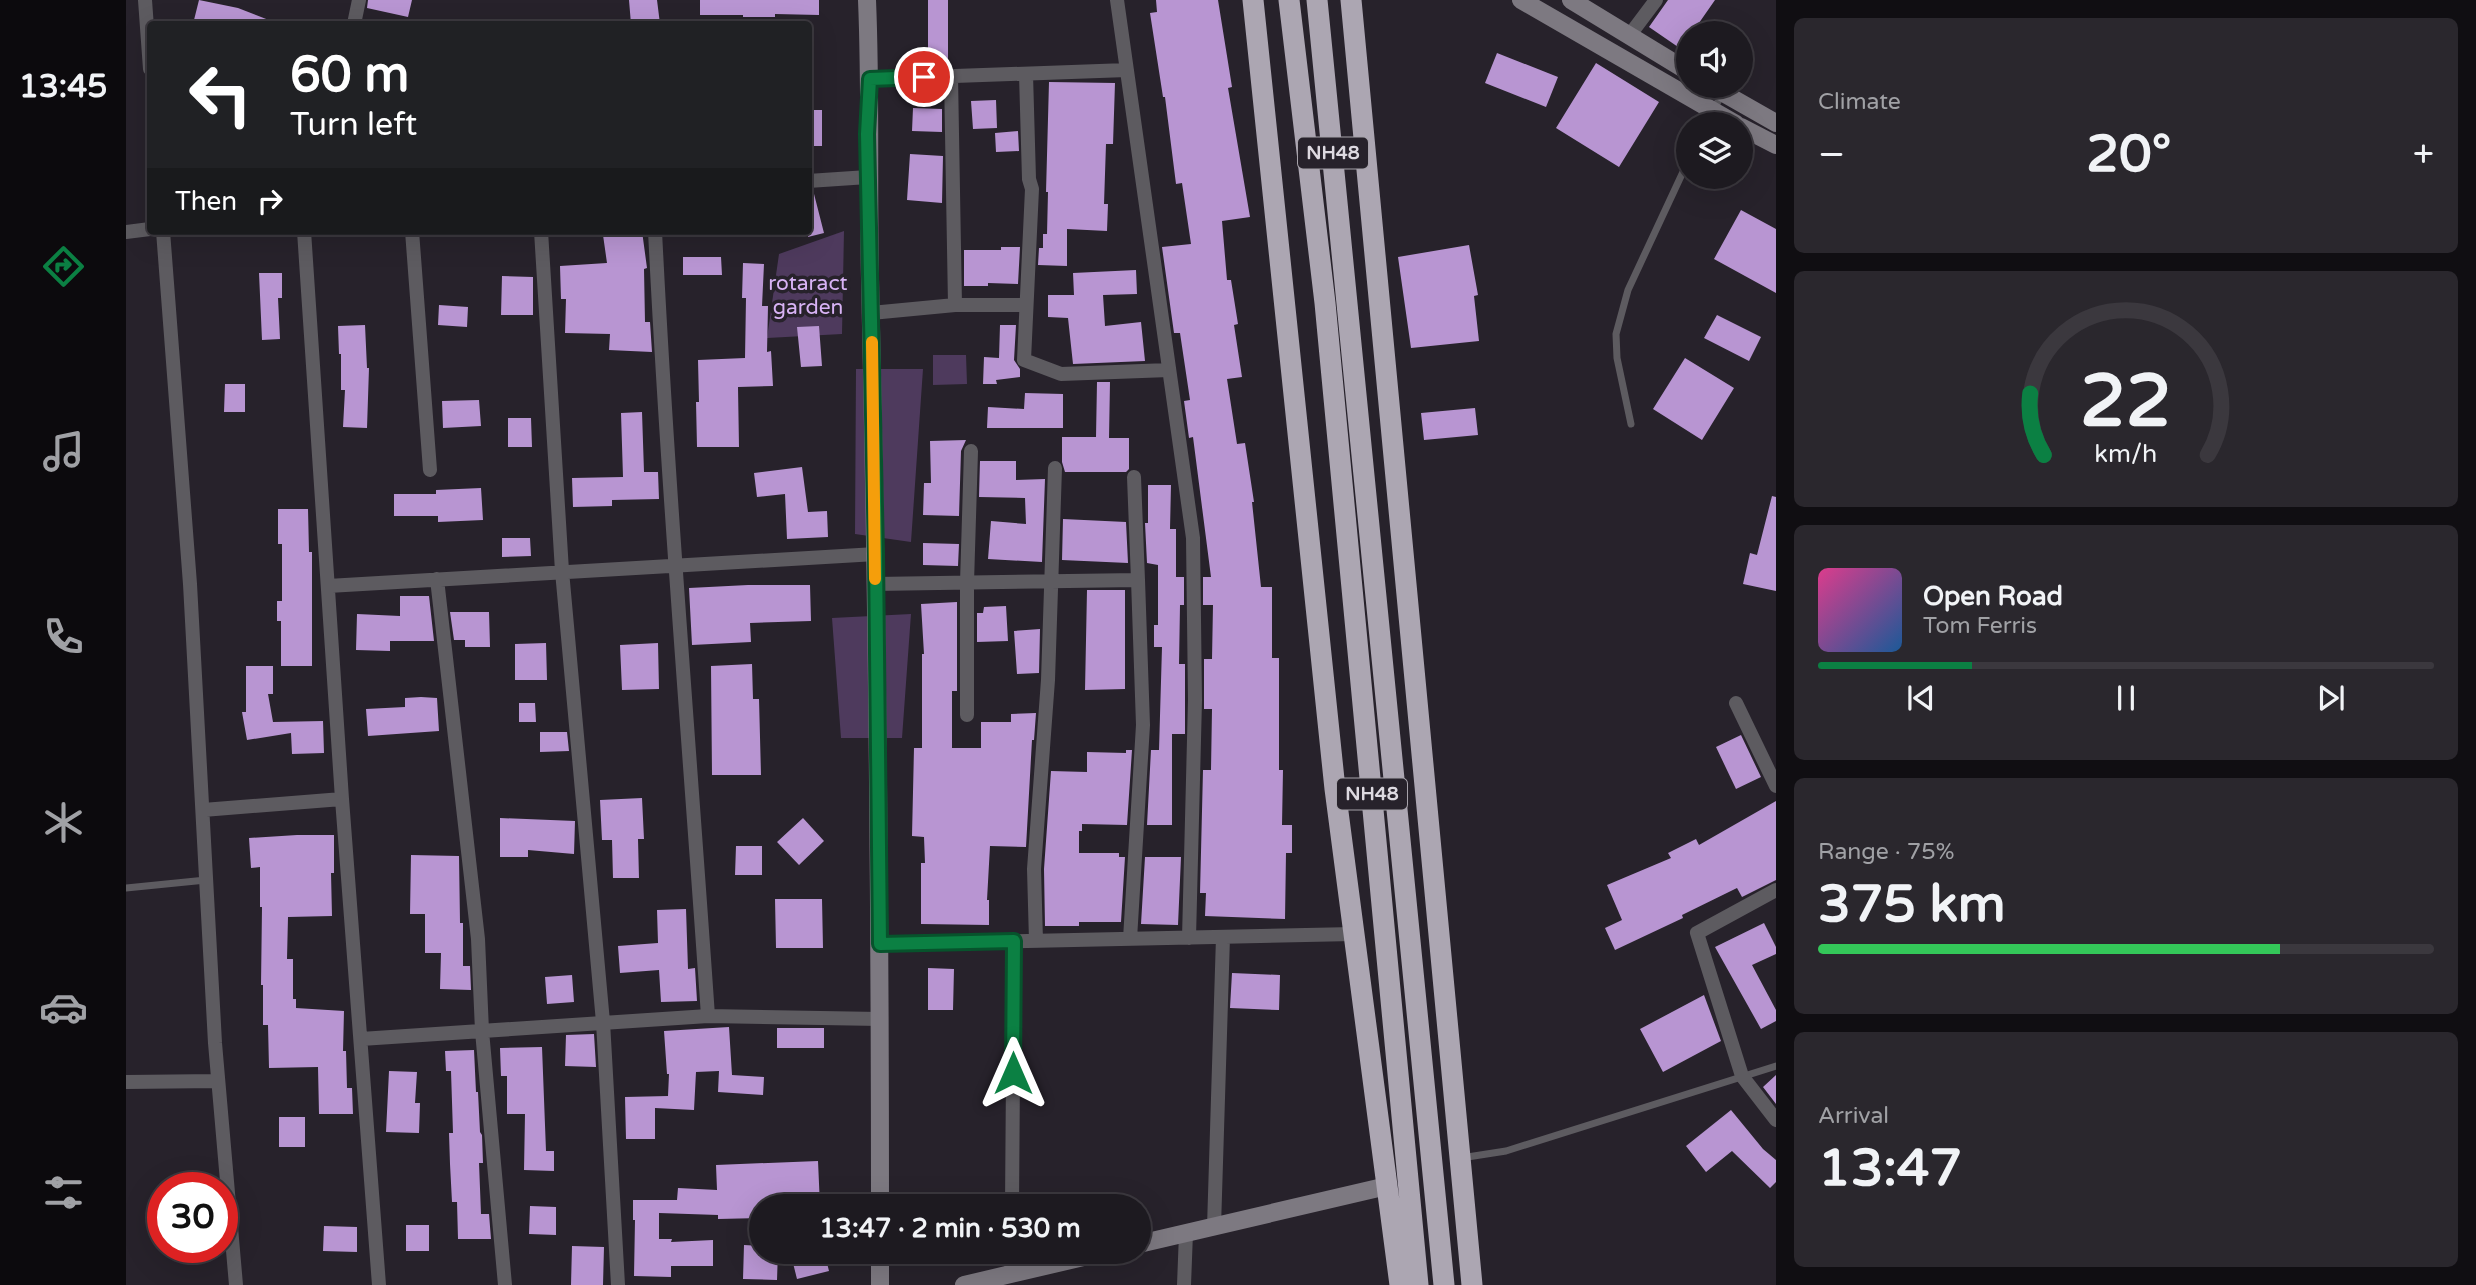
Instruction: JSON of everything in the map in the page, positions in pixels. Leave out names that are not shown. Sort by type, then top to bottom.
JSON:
[{"type":"highway","points":[[1253,0],[1335,789],[1400,1285]]},
{"type":"highway","name":"NH48","points":[[1289,0],[1325,303],[1418,1285]]},
{"type":"highway","name":"NH48","points":[[1317,0],[1444,1285]]},
{"type":"highway","points":[[1351,0],[1472,1285]]},
{"type":"highway","points":[[1335,789],[1371,790]]},
{"type":"main road","points":[[867,0],[876,554],[880,1194]]},
{"type":"main road","points":[[1521,0],[1699,112]]},
{"type":"main road","points":[[1571,0],[1676,64]]},
{"type":"main road","points":[[1733,98],[1776,123]]},
{"type":"main road","points":[[1753,133],[1776,145]]},
{"type":"main road","points":[[1151,1241],[1387,1186]]},
{"type":"main road","points":[[880,1264],[880,1285]]},
{"type":"main road","points":[[964,1285],[1054,1264]]},
{"type":"street","points":[[145,0],[147,28]]},
{"type":"street","points":[[355,21],[359,0]]},
{"type":"street","points":[[1117,0],[1193,538],[1195,700],[1189,938]]},
{"type":"street","points":[[1629,36],[1656,0]]},
{"type":"street","points":[[870,79],[1127,70]]},
{"type":"street","points":[[1026,74],[1029,179],[1032,189],[1024,360],[1061,374],[1169,370]]},
{"type":"street","points":[[951,76],[955,305]]},
{"type":"street","points":[[812,181],[868,177]]},
{"type":"street","points":[[126,232],[147,229]]},
{"type":"street","points":[[163,235],[190,584],[218,1081],[236,1285]]},
{"type":"street","points":[[304,235],[342,799],[379,1285]]},
{"type":"street","points":[[412,235],[430,470]]},
{"type":"street","points":[[541,235],[562,571],[603,1022],[618,1285]]},
{"type":"street","points":[[654,235],[666,452],[677,564],[708,1016]]},
{"type":"street","points":[[871,313],[955,305],[1026,305]]},
{"type":"street","points":[[967,715],[971,451]]},
{"type":"street","points":[[1036,941],[1034,869],[1048,680],[1055,468]]},
{"type":"street","points":[[1130,939],[1143,725],[1134,477]]},
{"type":"street","points":[[328,586],[876,554]]},
{"type":"street","points":[[437,579],[478,939],[482,1031],[505,1285]]},
{"type":"street","points":[[875,584],[1138,580]]},
{"type":"street","points":[[1736,703],[1776,786]]},
{"type":"street","points":[[203,810],[342,799]]},
{"type":"street","points":[[1776,890],[1697,933],[1742,1076],[1776,1120]]},
{"type":"street","points":[[880,944],[1354,934]]},
{"type":"street","points":[[1214,1227],[1223,937]]},
{"type":"street","points":[[1012,1194],[1014,941]]},
{"type":"street","points":[[361,1039],[708,1016],[880,1019]]},
{"type":"street","points":[[126,1082],[218,1081]]},
{"type":"street","points":[[1184,1285],[1186,1233]]},
{"type":"street","points":[[1012,1264],[1012,1274]]},
{"type":"lane","points":[[1631,424],[1617,358],[1616,334],[1628,290],[1676,187]]},
{"type":"lane","points":[[126,888],[207,880]]},
{"type":"lane","points":[[1460,1158],[1506,1151],[1776,1066]]},
{"type":"green space","name":"rotaract garden","points":[[844,231],[842,334],[767,338],[779,254]]},
{"type":"green space","points":[[933,355],[966,355],[967,384],[933,385]]},
{"type":"green space","points":[[856,369],[923,369],[911,542],[855,534]]},
{"type":"green space","points":[[911,614],[902,738],[841,738],[832,618]]},
{"type":"building","points":[[199,0],[238,8],[271,21],[194,21]]},
{"type":"building","points":[[368,0],[412,0],[408,17],[367,8]]},
{"type":"building","points":[[629,0],[657,0],[660,21],[631,21]]},
{"type":"building","points":[[700,0],[819,0],[819,15],[700,15]]},
{"type":"building","points":[[928,0],[948,0],[948,62],[928,62]]},
{"type":"building","points":[[1156,0],[1218,0],[1232,87],[1228,88],[1250,217],[1222,221],[1227,280],[1231,280],[1238,324],[1234,325],[1242,377],[1227,379],[1237,444],[1245,443],[1254,502],[1261,587],[1272,587],[1272,658],[1279,658],[1282,825],[1292,825],[1292,853],[1286,853],[1285,919],[1205,916],[1206,893],[1200,893],[1203,770],[1211,770],[1212,709],[1204,709],[1204,659],[1212,659],[1213,605],[1203,605],[1203,577],[1211,577],[1193,437],[1189,438],[1184,401],[1190,400],[1180,333],[1174,333],[1162,247],[1191,244],[1182,183],[1176,184],[1165,97],[1150,13],[1157,12]]},
{"type":"building","points":[[1668,0],[1715,0],[1700,21],[1676,21],[1676,46],[1649,27]]},
{"type":"building","points":[[1497,53],[1558,77],[1546,107],[1485,83]]},
{"type":"building","points":[[1596,63],[1659,102],[1619,167],[1556,128]]},
{"type":"building","points":[[1049,82],[1115,83],[1113,144],[1106,144],[1104,204],[1108,204],[1107,231],[1067,229],[1067,266],[1038,265],[1039,248],[1043,248],[1043,234],[1047,234]]},
{"type":"building","points":[[996,100],[997,128],[973,129],[971,101]]},
{"type":"building","points":[[913,108],[942,109],[942,132],[912,131]]},
{"type":"building","points":[[812,110],[822,110],[822,146],[812,146]]},
{"type":"building","points":[[1018,131],[1019,151],[996,152],[995,133]]},
{"type":"building","points":[[910,154],[943,156],[942,203],[907,200]]},
{"type":"building","points":[[812,190],[824,233],[808,237],[812,235]]},
{"type":"building","points":[[1741,210],[1776,229],[1776,293],[1714,259]]},
{"type":"building","points":[[603,235],[643,235],[647,268],[644,269],[645,322],[650,322],[652,352],[609,350],[610,334],[565,333],[566,299],[561,299],[560,266],[607,263]]},
{"type":"building","points":[[1469,245],[1478,295],[1474,296],[1479,341],[1411,348],[1398,257]]},
{"type":"building","points":[[1001,247],[1020,247],[1018,284],[988,283],[988,286],[964,286],[964,250],[1001,250]]},
{"type":"building","points":[[683,257],[721,257],[722,275],[683,275]]},
{"type":"building","points":[[743,263],[764,264],[762,306],[768,306],[767,352],[771,351],[773,386],[738,387],[739,447],[697,447],[698,360],[745,358],[746,298],[742,298]]},
{"type":"building","points":[[1136,270],[1137,294],[1103,295],[1105,326],[1141,322],[1145,361],[1073,364],[1068,318],[1048,317],[1048,295],[1074,295],[1073,273]]},
{"type":"building","points":[[259,273],[282,273],[282,298],[278,298],[280,339],[262,340]]},
{"type":"building","points":[[502,276],[533,277],[533,315],[501,315]]},
{"type":"building","points":[[439,305],[468,307],[467,327],[438,325]]},
{"type":"building","points":[[1717,315],[1761,337],[1749,361],[1704,338]]},
{"type":"building","points":[[365,325],[369,368],[367,428],[343,427],[345,390],[341,390],[338,326]]},
{"type":"building","points":[[1000,325],[1016,325],[1014,360],[1020,369],[1020,377],[996,380],[997,384],[983,384],[984,357],[999,358]]},
{"type":"building","points":[[819,326],[822,366],[801,367],[797,327]]},
{"type":"building","points":[[1685,358],[1734,388],[1702,440],[1653,409]]},
{"type":"building","points":[[1097,382],[1110,382],[1109,438],[1129,438],[1129,469],[1126,472],[1065,472],[1062,462],[1062,437],[1096,437]]},
{"type":"building","points":[[225,384],[245,384],[245,412],[224,412]]},
{"type":"building","points":[[1025,393],[1063,394],[1063,428],[987,428],[988,407],[1024,409]]},
{"type":"building","points":[[479,400],[481,426],[443,428],[442,401]]},
{"type":"building","points":[[1475,408],[1478,435],[1424,440],[1421,413]]},
{"type":"building","points":[[642,412],[644,472],[658,472],[659,499],[612,500],[612,506],[573,507],[572,478],[623,477],[621,413]]},
{"type":"building","points":[[508,418],[531,418],[532,447],[508,447]]},
{"type":"building","points":[[966,440],[961,451],[959,516],[923,515],[924,483],[931,483],[930,441]]},
{"type":"building","points":[[980,461],[1016,461],[1016,480],[1045,479],[1042,562],[988,559],[991,521],[1026,524],[1025,498],[979,497]]},
{"type":"building","points":[[802,467],[808,512],[827,511],[828,537],[787,539],[785,494],[757,497],[754,473]]},
{"type":"building","points":[[1148,485],[1171,485],[1170,529],[1176,529],[1176,577],[1184,577],[1184,605],[1180,605],[1179,664],[1185,664],[1185,734],[1172,734],[1172,825],[1147,825],[1151,750],[1159,750],[1162,647],[1154,647],[1154,625],[1158,625],[1158,565],[1147,563],[1145,523],[1148,523]]},
{"type":"building","points":[[481,488],[483,520],[438,522],[438,516],[394,516],[394,494],[436,494],[436,490]]},
{"type":"building","points":[[1772,496],[1776,497],[1776,591],[1743,584],[1750,553],[1757,555]]},
{"type":"building","points":[[278,509],[308,509],[309,552],[312,552],[312,666],[281,666],[281,621],[277,621],[277,601],[282,601],[282,544],[278,544]]},
{"type":"building","points":[[1063,519],[1126,522],[1128,563],[1062,560]]},
{"type":"building","points":[[502,538],[530,538],[531,556],[502,557]]},
{"type":"building","points":[[923,543],[959,544],[958,566],[923,565]]},
{"type":"building","points":[[810,585],[811,621],[750,623],[751,642],[692,645],[689,588]]},
{"type":"building","points":[[1087,590],[1125,590],[1125,689],[1085,690]]},
{"type":"building","points":[[400,596],[429,596],[434,641],[390,641],[390,651],[356,650],[357,614],[400,616]]},
{"type":"building","points":[[957,602],[957,691],[952,691],[952,748],[981,748],[981,722],[1011,722],[1011,714],[1036,713],[1026,847],[990,846],[987,900],[989,925],[921,924],[921,863],[925,863],[924,837],[912,836],[914,748],[922,748],[924,654],[921,604]]},
{"type":"building","points":[[1006,606],[1008,641],[977,642],[977,613],[983,613],[984,607]]},
{"type":"building","points":[[450,612],[489,612],[490,647],[465,647],[465,640],[454,640]]},
{"type":"building","points":[[1040,629],[1039,673],[1017,674],[1014,631]]},
{"type":"building","points":[[546,643],[547,680],[515,680],[515,644]]},
{"type":"building","points":[[658,643],[659,689],[622,690],[620,645]]},
{"type":"building","points":[[752,664],[753,699],[759,699],[761,775],[712,775],[711,666]]},
{"type":"building","points":[[246,666],[273,666],[273,694],[268,694],[273,722],[323,721],[324,753],[292,754],[291,733],[247,740],[242,712],[246,712]]},
{"type":"building","points":[[405,698],[437,698],[439,731],[368,736],[366,709],[405,707]]},
{"type":"building","points":[[519,703],[535,703],[536,722],[519,722]]},
{"type":"building","points":[[540,732],[567,732],[569,751],[540,752]]},
{"type":"building","points":[[1741,735],[1761,777],[1736,789],[1716,747]]},
{"type":"building","points":[[1126,750],[1132,750],[1127,825],[1082,824],[1082,831],[1079,831],[1079,853],[1119,853],[1119,857],[1125,857],[1121,922],[1079,922],[1079,926],[1045,926],[1044,869],[1051,771],[1087,772],[1087,752],[1126,753]]},
{"type":"building","points":[[642,798],[644,839],[638,839],[639,878],[613,878],[612,840],[602,840],[600,800]]},
{"type":"building","points":[[1776,801],[1776,880],[1742,897],[1737,888],[1682,915],[1683,918],[1615,950],[1605,928],[1622,920],[1607,885],[1671,858],[1668,853],[1696,839],[1699,845]]},
{"type":"building","points":[[500,818],[575,821],[574,854],[528,850],[528,857],[500,857]]},
{"type":"building","points":[[803,818],[824,841],[799,865],[777,842]]},
{"type":"building","points":[[334,835],[332,916],[288,917],[287,959],[293,959],[293,999],[296,999],[296,1008],[344,1011],[343,1051],[346,1051],[347,1088],[352,1088],[353,1114],[319,1114],[318,1067],[269,1068],[268,1025],[263,1025],[261,985],[260,867],[251,868],[249,838]]},
{"type":"building","points":[[736,846],[762,846],[762,875],[735,875]]},
{"type":"building","points":[[411,855],[459,856],[463,966],[470,966],[471,990],[440,989],[441,953],[425,953],[425,914],[410,914]]},
{"type":"building","points":[[1145,857],[1181,857],[1178,925],[1141,924]]},
{"type":"building","points":[[775,899],[822,899],[823,948],[776,948]]},
{"type":"building","points":[[686,909],[688,969],[695,968],[697,1001],[661,1002],[659,970],[620,973],[618,946],[658,943],[657,910]]},
{"type":"building","points":[[1764,923],[1776,947],[1776,954],[1752,965],[1776,1010],[1776,1021],[1761,1029],[1715,947]]},
{"type":"building","points":[[928,968],[954,969],[953,1010],[928,1010]]},
{"type":"building","points":[[1232,973],[1280,975],[1279,1010],[1230,1008]]},
{"type":"building","points":[[572,975],[574,1002],[547,1004],[545,977]]},
{"type":"building","points":[[1704,995],[1721,1041],[1663,1072],[1640,1029]]},
{"type":"building","points":[[729,1027],[732,1075],[764,1077],[763,1095],[718,1092],[719,1071],[696,1072],[694,1110],[655,1108],[655,1139],[626,1139],[625,1097],[668,1096],[669,1074],[664,1031]]},
{"type":"building","points":[[777,1028],[824,1028],[824,1048],[777,1048]]},
{"type":"building","points":[[594,1034],[596,1067],[565,1066],[566,1035]]},
{"type":"building","points":[[542,1047],[546,1151],[554,1151],[554,1171],[524,1170],[525,1114],[507,1114],[507,1076],[501,1076],[500,1048]]},
{"type":"building","points":[[474,1050],[482,1135],[483,1163],[479,1163],[481,1214],[489,1214],[491,1239],[458,1239],[457,1202],[452,1202],[449,1133],[453,1133],[451,1071],[446,1071],[445,1051]]},
{"type":"building","points":[[389,1071],[417,1072],[415,1103],[420,1103],[419,1133],[386,1132]]},
{"type":"building","points":[[1776,1075],[1776,1104],[1763,1087]]},
{"type":"building","points":[[1731,1110],[1763,1149],[1776,1160],[1776,1182],[1770,1188],[1732,1151],[1706,1172],[1686,1146]]},
{"type":"building","points":[[279,1117],[305,1117],[305,1147],[279,1147]]},
{"type":"building","points":[[818,1161],[819,1194],[749,1194],[749,1218],[718,1219],[718,1215],[659,1213],[659,1239],[672,1239],[671,1242],[713,1240],[713,1266],[671,1266],[671,1277],[634,1276],[633,1200],[677,1200],[678,1188],[717,1190],[716,1165]]},
{"type":"building","points":[[530,1206],[556,1207],[556,1235],[529,1234]]},
{"type":"building","points":[[406,1225],[429,1225],[429,1251],[406,1251]]},
{"type":"building","points":[[324,1226],[357,1227],[357,1252],[323,1251]]},
{"type":"building","points":[[744,1245],[749,1245],[749,1264],[778,1264],[777,1280],[743,1279]]},
{"type":"building","points":[[572,1246],[604,1247],[603,1285],[571,1285]]},
{"type":"building","points":[[793,1264],[827,1264],[829,1271],[797,1279]]},
{"type":"slow traffic","points":[[872,342],[875,579]]},
{"type":"route","points":[[924,77],[870,79],[867,134],[876,554],[880,944],[1014,941],[1013,1073]]}]
